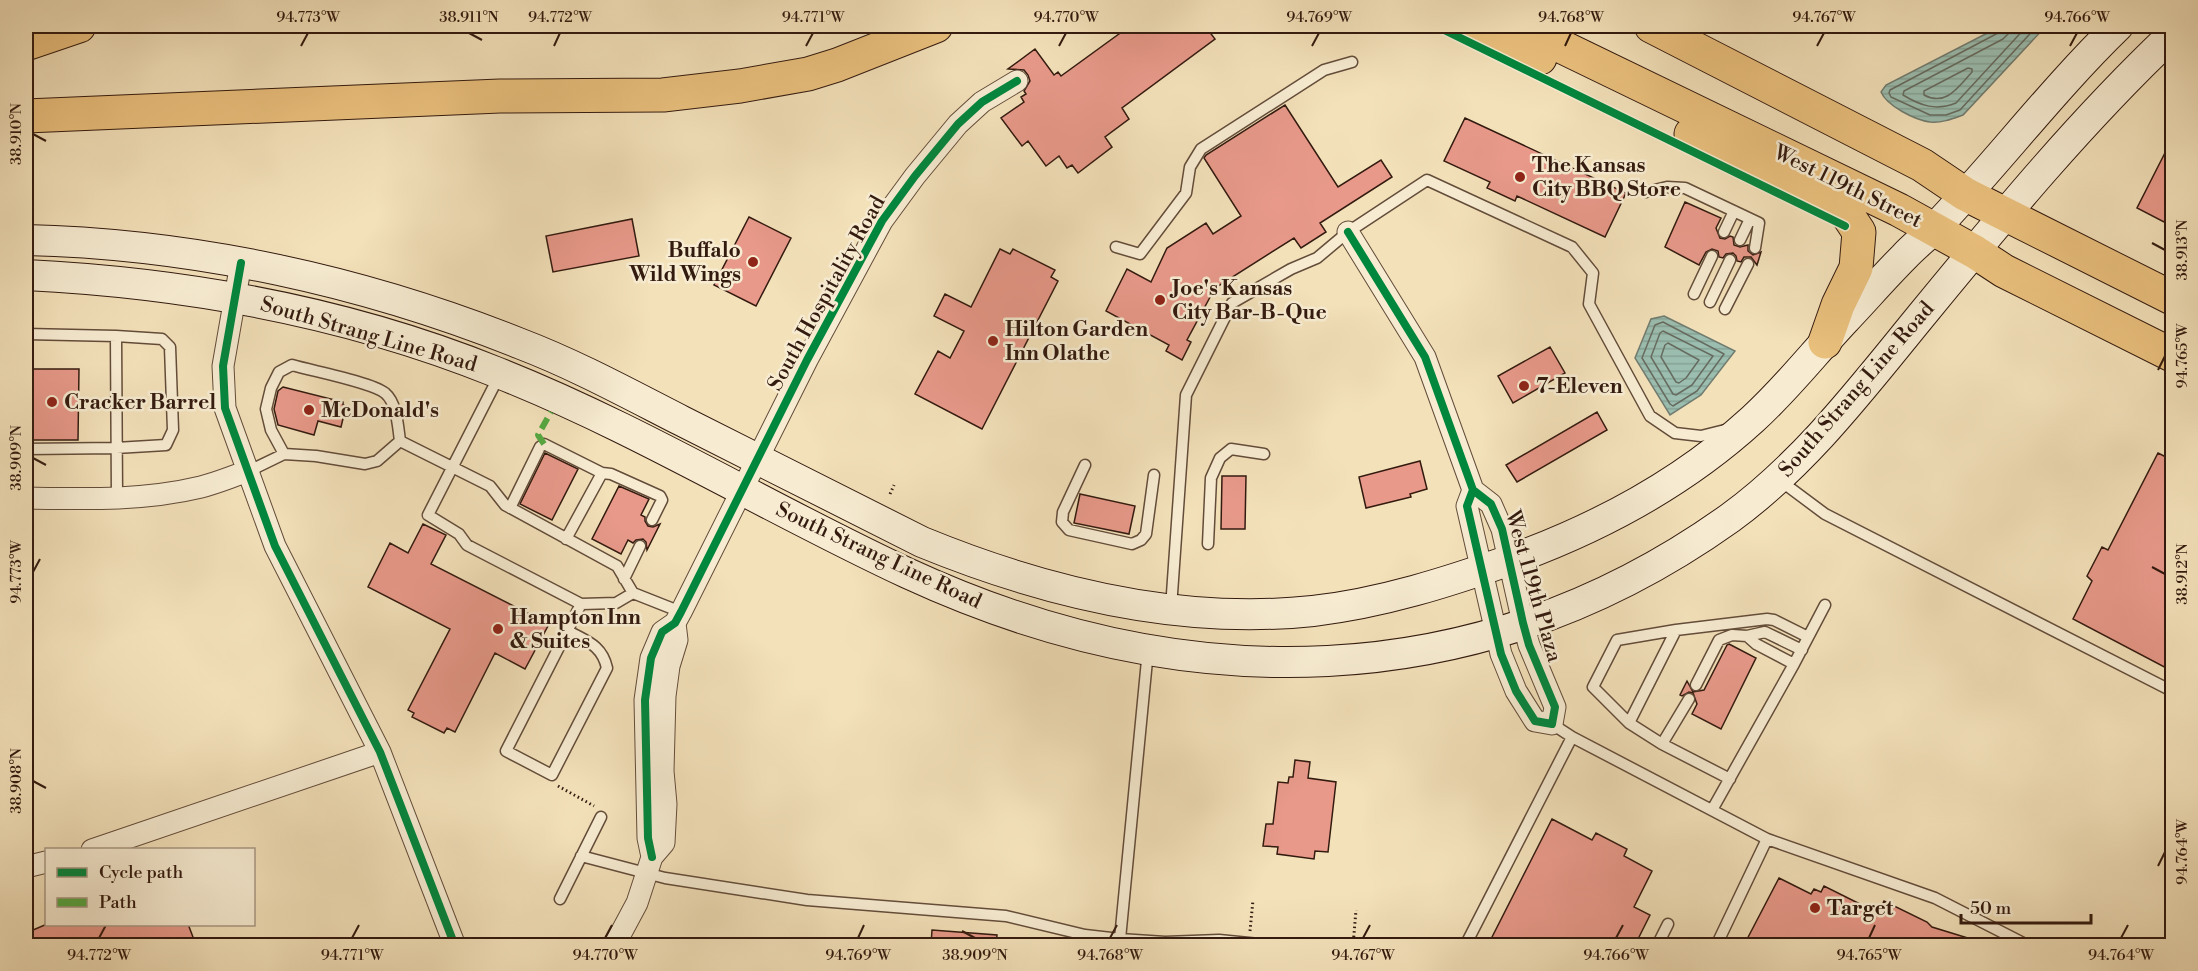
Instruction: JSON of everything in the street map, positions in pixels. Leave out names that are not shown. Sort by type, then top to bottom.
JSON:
[{"type":"main road","points":[[26,44],[79,26]]},
{"type":"main road","points":[[26,116],[500,96],[663,95],[740,86],[808,74],[936,26]]},
{"type":"main road","points":[[1474,26],[1845,211],[1859,232],[1856,268],[1838,305],[1824,342]]},
{"type":"main road","name":"West 119th Street","points":[[1519,26],[1934,229],[2004,271],[2172,355]]},
{"type":"main road","points":[[1651,26],[1922,165],[1965,194],[2172,298]]},
{"type":"main road","name":"South Strang Line Road","points":[[26,240],[69,241],[148,248],[241,262],[390,298],[459,320],[524,344],[589,374],[922,542],[978,565],[1049,586],[1105,600],[1170,609],[1248,614],[1311,611],[1374,602],[1496,565],[1556,543],[1616,515],[1665,486],[1746,425],[1792,382],[1824,342],[1905,255],[1934,229],[2077,68],[2118,26]]},
{"type":"main road","name":"South Strang Line Road","points":[[26,275],[91,278],[236,297],[295,309],[451,355],[500,373],[602,418],[909,574],[984,605],[1102,641],[1209,658],[1274,662],[1331,661],[1395,656],[1457,644],[1510,628],[1567,608],[1626,582],[1716,527],[1778,479],[1847,406],[2033,180],[2142,63],[2172,35]]},
{"type":"street","name":"South Hospitality Road","points":[[650,866],[645,700],[651,658],[662,632],[678,617],[845,288],[882,221],[958,124],[982,102],[1017,81]]},
{"type":"street","name":"West 119th Plaza","points":[[1348,232],[1425,357],[1473,490],[1491,504],[1502,529],[1496,565],[1510,628],[1529,645],[1555,707],[1552,724],[1535,721],[1516,691],[1501,654],[1510,628],[1496,565],[1467,506],[1473,490]]},
{"type":"street","points":[[241,262],[223,366],[225,408],[275,546],[380,752],[455,945]]},
{"type":"street","points":[[26,498],[117,498],[152,495],[201,487],[249,471]]},
{"type":"street","points":[[95,848],[380,752]]},
{"type":"street","points":[[26,867],[45,862]]},
{"type":"street","points":[[614,945],[638,903],[650,866]]},
{"type":"lane","points":[[1116,247],[1140,254],[1186,194],[1190,166],[1201,148],[1323,70],[1352,62]]},
{"type":"lane","points":[[1170,609],[1186,395],[1232,303],[1291,268],[1317,258],[1348,232],[1427,180],[1572,247],[1593,273],[1589,304],[1650,416],[1675,433],[1701,436],[1746,425]]},
{"type":"lane","points":[[1646,192],[1667,187],[1684,188],[1759,223],[1755,248]]},
{"type":"lane","points":[[1724,232],[1734,211]]},
{"type":"lane","points":[[1740,240],[1750,219]]},
{"type":"lane","points":[[1694,294],[1712,256]]},
{"type":"lane","points":[[1710,302],[1730,260]]},
{"type":"lane","points":[[1725,309],[1748,264]]},
{"type":"lane","points":[[26,334],[162,339],[170,347],[173,430],[166,445],[26,449]]},
{"type":"lane","points":[[116,336],[117,498]]},
{"type":"lane","points":[[284,454],[271,430],[266,409],[271,388],[279,372],[292,365],[364,384],[386,394],[396,413],[400,441]]},
{"type":"lane","points":[[500,373],[428,515],[459,534],[467,545],[581,604],[616,603],[633,593]]},
{"type":"lane","points":[[249,471],[284,454],[316,456],[365,464],[376,461],[400,441]]},
{"type":"lane","points":[[400,441],[490,486],[505,505],[617,566],[633,593],[678,617]]},
{"type":"lane","points":[[510,508],[540,447],[544,444],[602,473],[611,474],[660,496],[662,500],[652,520]]},
{"type":"lane","points":[[1208,544],[1211,478],[1220,458],[1231,449],[1264,454]]},
{"type":"lane","points":[[1085,465],[1063,512],[1062,522],[1069,530],[1132,544],[1141,540],[1146,534],[1154,475]]},
{"type":"lane","points":[[566,538],[602,473]]},
{"type":"lane","points":[[1778,479],[1825,514],[2172,691]]},
{"type":"lane","points":[[624,579],[640,546]]},
{"type":"lane","points":[[568,631],[598,648],[604,655],[607,668],[552,775],[506,751],[581,604]]},
{"type":"lane","points":[[1712,810],[1825,605]]},
{"type":"lane","points":[[1730,779],[1662,744],[1629,723],[1593,687],[1617,640],[1767,619],[1774,620],[1808,638]]},
{"type":"lane","points":[[1629,723],[1676,630]]},
{"type":"lane","points":[[1696,686],[1719,640],[1732,635],[1747,636],[1765,632],[1802,650]]},
{"type":"lane","points":[[1747,636],[1756,644],[1794,664]]},
{"type":"lane","points":[[1120,939],[1148,650]]},
{"type":"lane","points":[[1662,744],[1689,699]]},
{"type":"lane","points":[[1552,724],[1572,737],[1767,839],[1935,898],[2029,945]]},
{"type":"lane","points":[[1465,945],[1572,737]]},
{"type":"lane","points":[[560,899],[601,817]]},
{"type":"lane","points":[[1716,945],[1767,839]]},
{"type":"lane","points":[[581,856],[650,866],[706,886],[807,900],[1006,916],[1084,935],[1120,939],[1165,942],[1219,940],[1280,945]]},
{"type":"lane","points":[[1657,945],[1668,924]]},
{"type":"path","points":[[890,494],[894,485]]},
{"type":"path","points":[[564,789],[582,799]]},
{"type":"path","points":[[1249,943],[1253,900]]},
{"type":"path","points":[[1353,945],[1356,910]]},
{"type":"water","points":[[2001,26],[2046,26],[1963,115],[1939,122],[1924,121],[1895,107],[1881,92],[1886,85]]},
{"type":"water","points":[[1664,316],[1735,351],[1701,395],[1670,415],[1635,358],[1651,319]]},
{"type":"building","points":[[1130,26],[1205,26],[1215,39],[1122,108],[1129,119],[1105,137],[1112,147],[1078,173],[1072,165],[1067,168],[1059,156],[1046,166],[1028,141],[1022,146],[1001,118],[1024,102],[1021,97],[1026,94],[1024,91],[1030,81],[1024,70],[1008,69],[1035,49],[1054,75],[1058,72],[1061,76]]},
{"type":"building","points":[[1285,105],[1338,187],[1381,160],[1392,177],[1320,223],[1326,232],[1301,248],[1294,238],[1215,288],[1187,340],[1191,342],[1182,360],[1166,351],[1169,345],[1106,311],[1127,269],[1151,282],[1167,248],[1206,223],[1213,234],[1241,216],[1204,158]]},
{"type":"building","points":[[1465,118],[1626,193],[1605,237],[1517,196],[1515,201],[1487,188],[1490,182],[1444,161]]},
{"type":"building","points":[[2172,139],[2172,205],[2164,222],[2137,208]]},
{"type":"building","points":[[1685,202],[1721,218],[1716,228],[1720,238],[1733,237],[1734,245],[1740,247],[1748,245],[1748,251],[1753,255],[1761,252],[1757,265],[1751,257],[1744,257],[1741,262],[1737,261],[1733,253],[1726,254],[1723,258],[1719,257],[1718,251],[1712,249],[1706,252],[1699,265],[1665,247]]},
{"type":"building","name":"Buffalo Wild Wings","points":[[749,217],[791,238],[756,306],[714,285]]},
{"type":"building","points":[[632,219],[639,256],[553,272],[546,236]]},
{"type":"building","name":"Hilton Garden Inn Olathe","points":[[1000,249],[1010,254],[1013,249],[1055,270],[1051,277],[1058,281],[982,429],[915,394],[938,351],[950,358],[964,331],[934,316],[945,294],[971,307]]},
{"type":"building","name":"7-Eleven","points":[[1550,347],[1565,373],[1513,403],[1498,376]]},
{"type":"building","name":"Cracker Barrel","points":[[26,369],[79,369],[78,440],[31,440],[31,434],[26,434]]},
{"type":"building","name":"McDonald's","points":[[283,387],[343,402],[346,406],[341,427],[318,421],[314,435],[278,425],[274,409],[278,391]]},
{"type":"building","points":[[1597,412],[1607,430],[1517,482],[1506,465]]},
{"type":"building","points":[[545,453],[578,469],[552,520],[520,504]]},
{"type":"building","points":[[2158,453],[2172,460],[2172,671],[2073,619],[2092,581],[2087,576],[2102,547],[2108,550]]},
{"type":"building","points":[[1420,461],[1427,489],[1410,494],[1411,497],[1366,508],[1359,477]]},
{"type":"building","points":[[1222,476],[1246,476],[1245,529],[1221,529]]},
{"type":"building","points":[[619,486],[649,499],[641,515],[645,517],[648,526],[653,527],[660,524],[647,550],[643,539],[633,543],[628,540],[621,554],[592,539]]},
{"type":"building","points":[[1080,494],[1135,506],[1129,534],[1074,523]]},
{"type":"building","name":"Hampton Inn & Suites","points":[[423,524],[446,535],[431,564],[549,624],[525,669],[495,653],[455,732],[447,728],[444,733],[412,717],[414,713],[408,710],[450,629],[368,587],[390,543],[408,553]]},
{"type":"building","points":[[1729,644],[1756,658],[1721,729],[1692,714],[1697,704],[1693,693],[1680,695],[1687,681],[1693,692],[1704,690]]},
{"type":"building","points":[[1295,760],[1310,762],[1308,778],[1336,782],[1328,852],[1315,851],[1314,859],[1277,854],[1278,847],[1263,846],[1266,824],[1273,824],[1278,782],[1288,783],[1289,777],[1293,777]]},
{"type":"building","points":[[1552,819],[1592,840],[1596,833],[1627,849],[1624,856],[1652,871],[1634,907],[1650,915],[1635,945],[1488,945]]},
{"type":"building","name":"Target","points":[[1779,878],[1811,894],[1814,889],[1821,892],[1824,886],[1878,913],[1884,901],[1927,922],[1932,927],[1981,942],[1981,945],[1744,945]]},
{"type":"building","points":[[45,925],[189,926],[196,945],[26,945],[26,933]]},
{"type":"building","points":[[932,930],[997,935],[996,945],[931,945]]},
{"type":"marked path","points":[[544,444],[538,435],[551,412]]},
{"type":"cycle path","points":[[1436,26],[1845,226]]},
{"type":"cycle path","points":[[652,857],[648,838],[645,700],[651,658],[662,632],[675,623],[681,612],[807,360],[882,221],[958,124],[982,102],[1017,81]]},
{"type":"cycle path","points":[[1348,232],[1425,357],[1473,490],[1491,504],[1502,529],[1529,645],[1555,707],[1552,724],[1535,721],[1516,691],[1501,654],[1467,506],[1473,490]]},
{"type":"cycle path","points":[[241,263],[223,366],[225,408],[275,546],[380,752],[455,946]]},
{"type":"place","name":"The Kansas City BBQ Store","points":[[1520,177]]},
{"type":"place","name":"Buffalo Wild Wings","points":[[753,262]]},
{"type":"place","name":"Joe's Kansas City Bar-B-Que","points":[[1160,300]]},
{"type":"place","name":"Hilton Garden Inn Olathe","points":[[993,341]]},
{"type":"place","name":"7-Eleven","points":[[1524,386]]},
{"type":"place","name":"Cracker Barrel","points":[[52,402]]},
{"type":"place","name":"McDonald's","points":[[309,410]]},
{"type":"place","name":"Hampton Inn & Suites","points":[[498,629]]},
{"type":"place","name":"Target","points":[[1815,908]]}]
